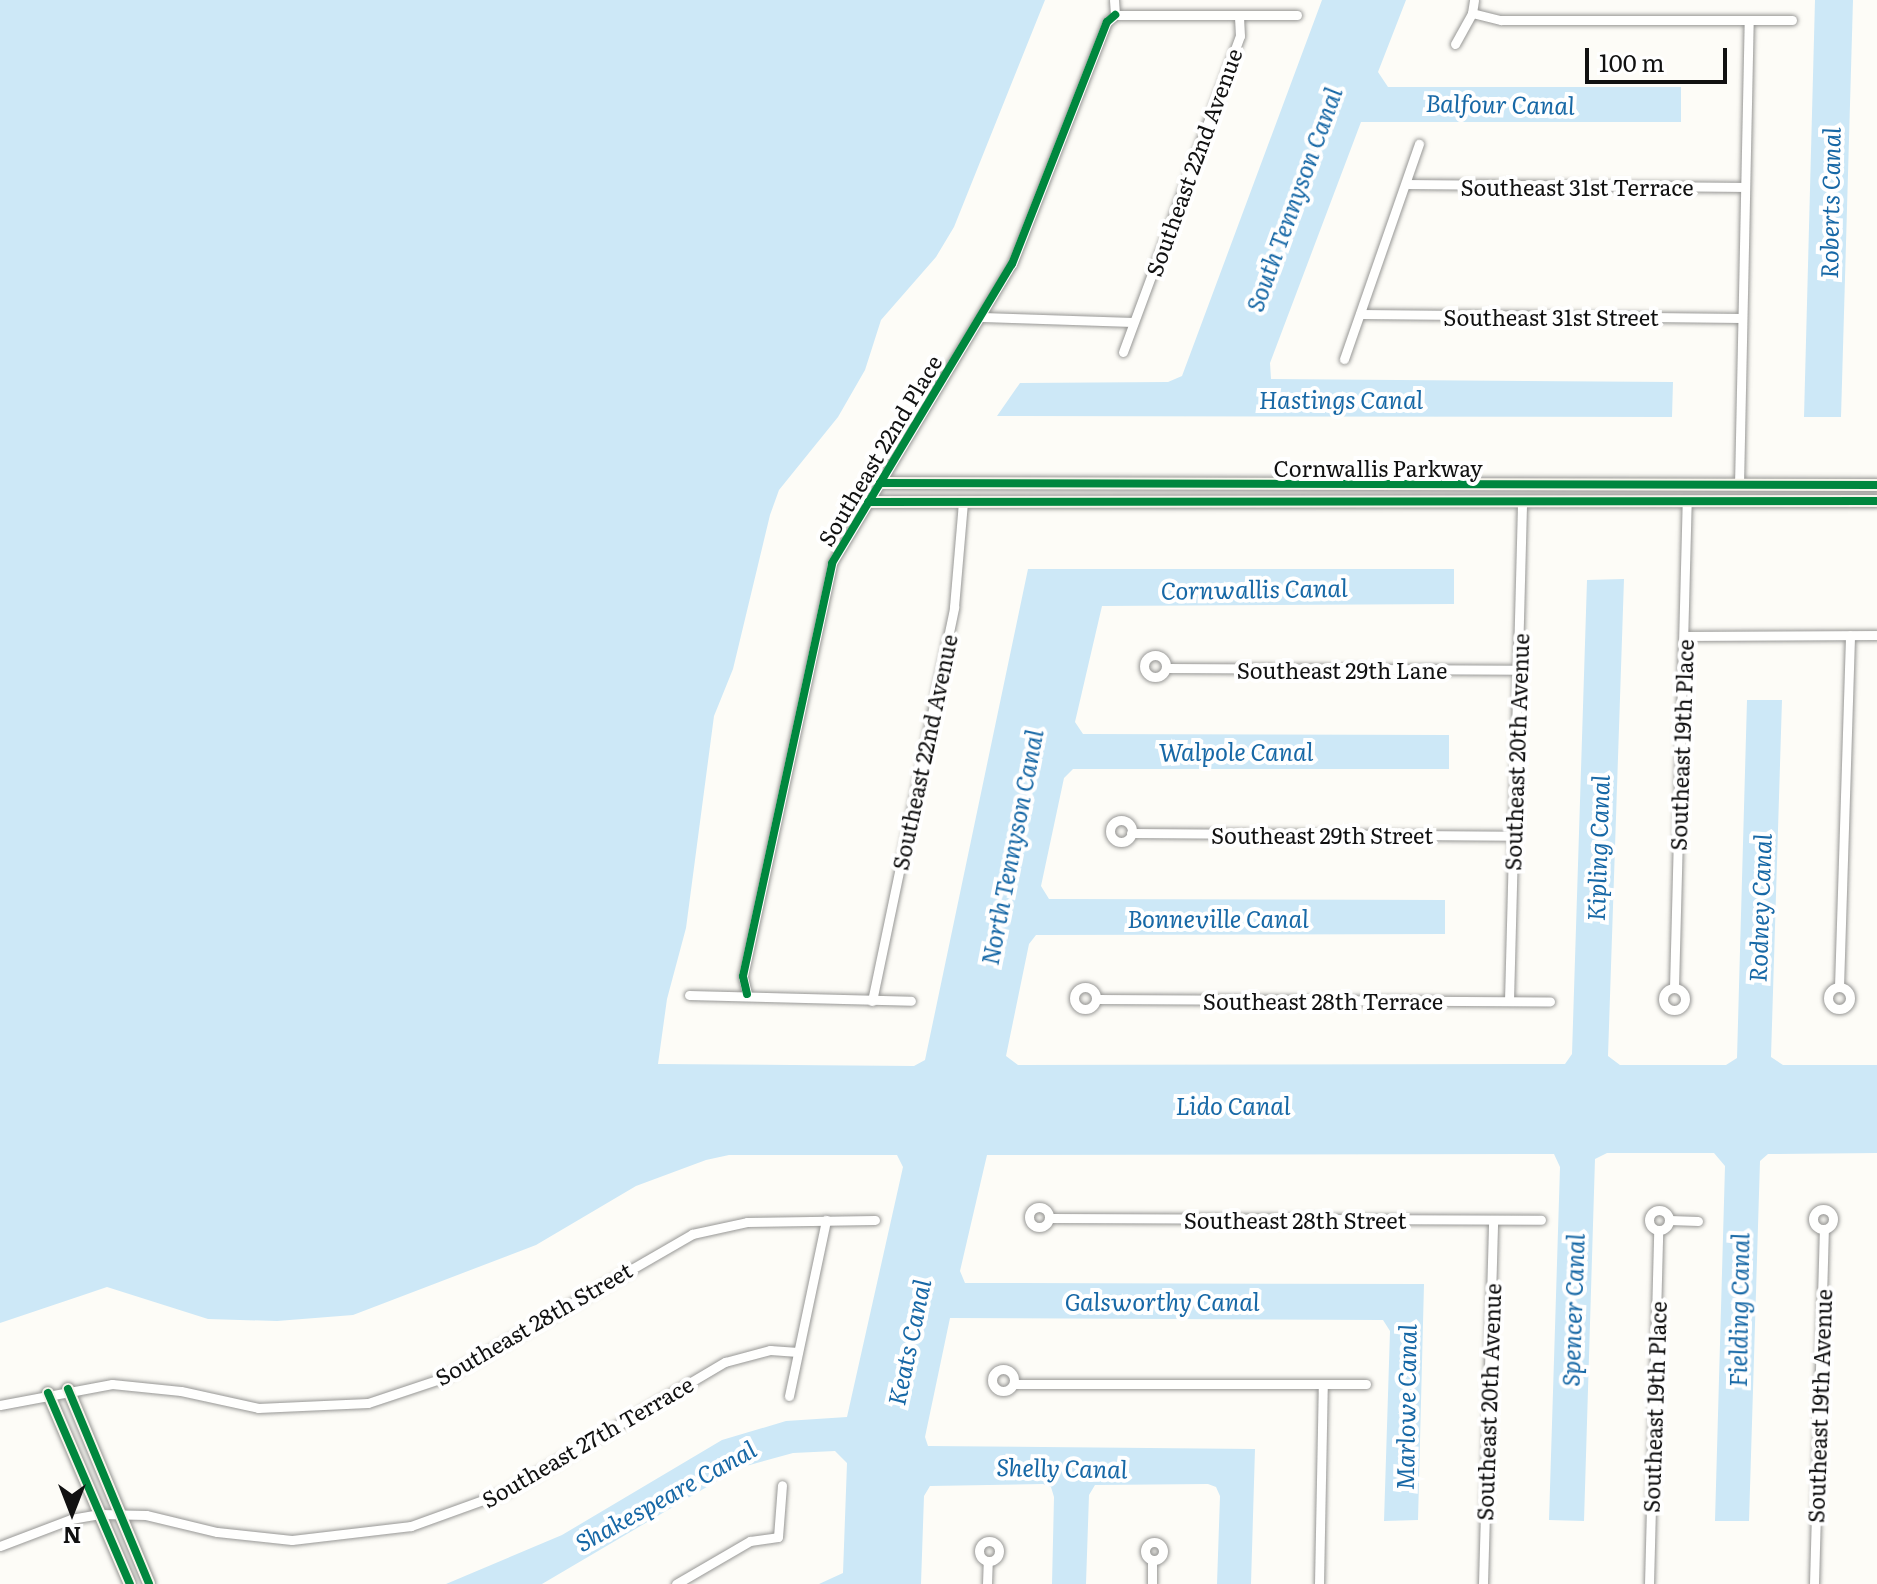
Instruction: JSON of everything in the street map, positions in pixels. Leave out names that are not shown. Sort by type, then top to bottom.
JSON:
[{"type":"street","points":[[1114,0],[1115,15],[1297,15]]},
{"type":"street","points":[[1455,44],[1472,13],[1474,0]]},
{"type":"street","points":[[1472,13],[1501,20],[1792,20]]},
{"type":"street","name":"Southeast 22nd Place","points":[[747,994],[743,976],[826,583],[836,552],[982,317],[1025,238],[1107,22],[1115,15]]},
{"type":"street","name":"Southeast 22nd Avenue","points":[[1123,352],[1240,36],[1239,15]]},
{"type":"street","points":[[1739,502],[1749,21]]},
{"type":"street","points":[[1344,359],[1409,184],[1419,144]]},
{"type":"street","name":"Southeast 31st Terrace","points":[[1409,184],[1745,187]]},
{"type":"street","name":"Southeast 31st Street","points":[[1360,314],[1742,318]]},
{"type":"street","points":[[982,317],[1133,322]]},
{"type":"street","name":"Cornwallis Parkway","points":[[880,483],[1877,485]]},
{"type":"street","points":[[1687,485],[1687,502]]},
{"type":"street","points":[[1265,486],[1265,502]]},
{"type":"street","points":[[1522,486],[1522,503]]},
{"type":"street","name":"Cornwallis Parkway","points":[[868,502],[1877,501]]},
{"type":"street","name":"Southeast 22nd Avenue","points":[[872,1001],[954,607],[963,502]]},
{"type":"street","name":"Southeast 19th Place","points":[[1674,988],[1687,502]]},
{"type":"street","name":"Southeast 20th Avenue","points":[[1509,1001],[1522,503]]},
{"type":"street","points":[[1839,987],[1850,635]]},
{"type":"street","points":[[1684,636],[1877,635]]},
{"type":"street","name":"Southeast 29th Lane","points":[[1166,668],[1519,670]]},
{"type":"street","name":"Southeast 29th Street","points":[[1131,833],[1514,836]]},
{"type":"street","points":[[689,995],[747,994],[757,1000],[911,1001]]},
{"type":"street","name":"Southeast 28th Terrace","points":[[1096,999],[1550,1001]]},
{"type":"street","name":"Southeast 19th Place","points":[[1649,1584],[1658,1230],[1650,1225],[1652,1212],[1661,1210],[1669,1220]]},
{"type":"street","name":"Southeast 28th Street","points":[[1049,1218],[1541,1220]]},
{"type":"street","points":[[789,1396],[826,1220]]},
{"type":"street","name":"Southeast 28th Street","points":[[0,1405],[68,1389],[125,1384],[288,1409],[368,1403],[443,1378],[692,1234],[747,1222],[875,1220]]},
{"type":"street","name":"Southeast 20th Avenue","points":[[1483,1584],[1493,1220]]},
{"type":"street","points":[[1658,1230],[1669,1220],[1698,1221]]},
{"type":"street","name":"Southeast 19th Avenue","points":[[1814,1584],[1824,1229]]},
{"type":"street","name":"Southeast 27th Terrace","points":[[0,1546],[71,1519],[100,1514],[118,1514],[277,1539],[338,1538],[411,1526],[517,1486],[725,1362],[770,1350],[798,1352]]},
{"type":"street","points":[[1014,1384],[1366,1384]]},
{"type":"street","points":[[1319,1584],[1323,1384]]},
{"type":"street","points":[[68,1389],[149,1584]]},
{"type":"street","points":[[48,1393],[130,1584]]},
{"type":"street","points":[[676,1584],[750,1541],[778,1537],[782,1485]]},
{"type":"street","points":[[987,1584],[988,1561]]},
{"type":"street","points":[[1152,1561],[1152,1584]]},
{"type":"water","points":[[0,0],[1045,0],[954,227],[936,257],[881,320],[865,370],[838,417],[779,490],[770,515],[733,669],[714,716],[686,928],[667,999],[658,1064],[914,1066],[925,1060],[1028,569],[1454,569],[1454,604],[1102,606],[1075,722],[1083,734],[1449,735],[1449,769],[1073,769],[1064,778],[1041,886],[1049,899],[1445,900],[1445,934],[1036,935],[1029,944],[1006,1056],[1018,1065],[1565,1064],[1572,1054],[1587,580],[1624,579],[1608,1056],[1620,1065],[1726,1065],[1737,1058],[1747,700],[1782,700],[1771,1057],[1783,1065],[1877,1065],[1877,1153],[1768,1154],[1760,1161],[1749,1521],[1715,1521],[1725,1166],[1714,1153],[1607,1153],[1595,1159],[1584,1521],[1549,1520],[1560,1167],[1554,1154],[987,1155],[960,1271],[965,1283],[1424,1284],[1418,1520],[1384,1521],[1390,1331],[1383,1320],[950,1318],[925,1437],[928,1446],[1255,1449],[1251,1584],[1217,1584],[1220,1496],[1216,1487],[1208,1484],[1095,1485],[1089,1495],[1086,1584],[1052,1584],[1054,1497],[1051,1487],[1043,1484],[930,1486],[924,1496],[921,1584],[819,1584],[843,1573],[847,1463],[835,1451],[793,1453],[739,1468],[542,1584],[446,1584],[562,1535],[722,1440],[786,1421],[847,1417],[903,1167],[897,1155],[729,1155],[706,1160],[636,1186],[536,1245],[353,1315],[277,1321],[208,1319],[107,1287],[0,1323]]},
{"type":"water","points":[[1322,0],[1406,0],[1378,72],[1388,87],[1681,87],[1681,122],[1361,122],[1270,363],[1271,379],[1673,382],[1672,417],[997,416],[1020,383],[1168,382],[1182,376]]},
{"type":"water","name":"Roberts Canal","points":[[1815,0],[1853,0],[1841,417],[1804,417]]},
{"type":"cycle path","points":[[747,994],[743,976],[832,563],[1012,264],[1107,22],[1115,15]]},
{"type":"cycle path","points":[[880,483],[1877,485]]},
{"type":"cycle path","points":[[868,502],[1877,501]]},
{"type":"cycle path","points":[[68,1389],[149,1584]]},
{"type":"cycle path","points":[[48,1393],[130,1584]]},
{"type":"water label","name":"Balfour Canal","points":[[1500,103]]},
{"type":"water label","name":"South Tennyson Canal","points":[[1293,199]]},
{"type":"water label","name":"Hastings Canal","points":[[1341,399]]},
{"type":"water label","name":"Cornwallis Canal","points":[[1254,588]]},
{"type":"water label","name":"Walpole Canal","points":[[1236,751]]},
{"type":"water label","name":"North Tennyson Canal","points":[[1011,847]]},
{"type":"water label","name":"Kipling Canal","points":[[1597,848]]},
{"type":"water label","name":"Rodney Canal","points":[[1759,908]]},
{"type":"water label","name":"Bonneville Canal","points":[[1218,918]]},
{"type":"water label","name":"Lido Canal","points":[[1233,1105]]},
{"type":"water label","name":"Galsworthy Canal","points":[[1162,1301]]},
{"type":"water label","name":"Spencer Canal","points":[[1572,1310]]},
{"type":"water label","name":"Fielding Canal","points":[[1738,1310]]},
{"type":"water label","name":"Keats Canal","points":[[908,1342]]},
{"type":"water label","name":"Marlowe Canal","points":[[1405,1407]]},
{"type":"water label","name":"Shelly Canal","points":[[1062,1467]]},
{"type":"water label","name":"Shakespeare Canal","points":[[665,1495]]}]
